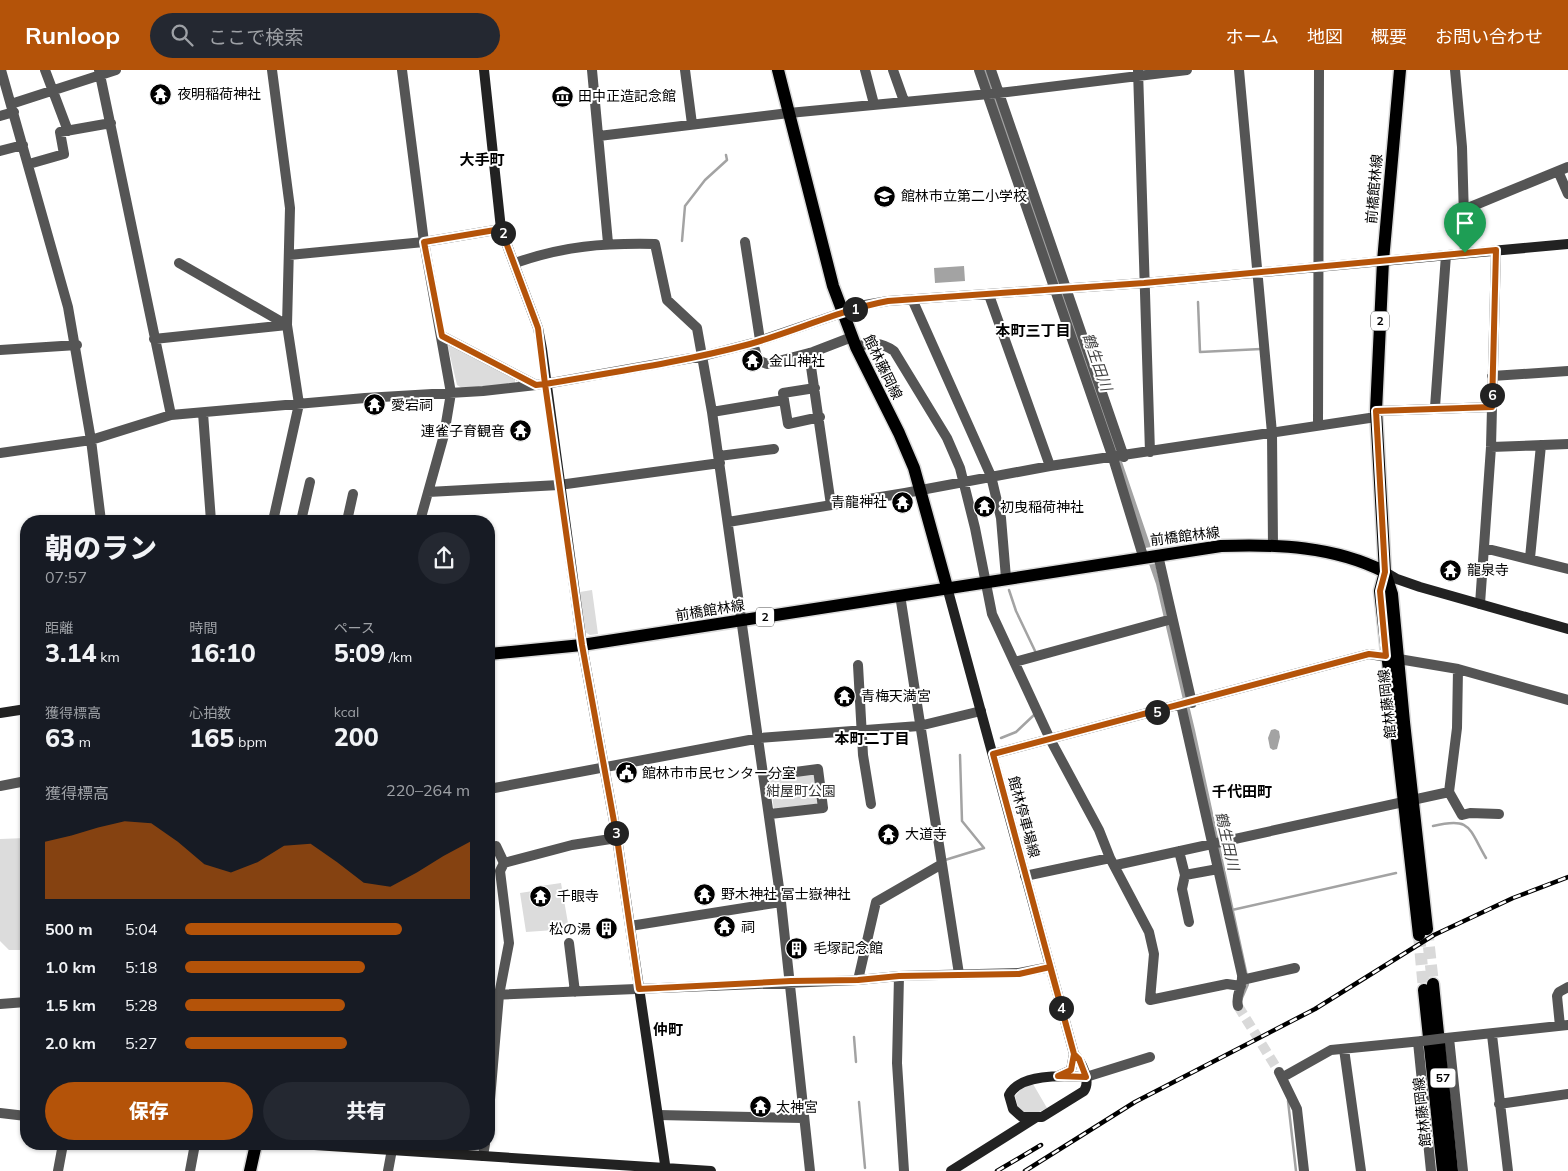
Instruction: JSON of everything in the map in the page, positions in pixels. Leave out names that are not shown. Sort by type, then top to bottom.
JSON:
[{"type":"main road","name":"館林藤岡線","points":[[778,70],[826,261],[842,313],[854,342],[899,433],[921,490],[947,587]]},
{"type":"main road","name":"前橋館林線","points":[[1385,572],[1376,414],[1383,261],[1400,70]]},
{"type":"main road","name":"前橋館林線","points":[[495,653],[582,645],[1143,556],[1221,546],[1273,546],[1325,551],[1362,560],[1385,572]]},
{"type":"main road","name":"館林藤岡線","points":[[1385,572],[1392,594],[1392,657],[1423,932]]},
{"type":"main road","name":"館林藤岡線","points":[[1443,1171],[1429,987],[1452,1171]]},
{"type":"main road","points":[[250,1171],[255,1150]]},
{"type":"street","points":[[1,70],[57,262],[77,345],[100,515]]},
{"type":"street","points":[[45,70],[68,131]]},
{"type":"street","points":[[0,116],[12,108],[54,91],[100,73],[116,70]]},
{"type":"street","points":[[272,70],[290,208],[287,325],[299,404],[274,515]]},
{"type":"street","points":[[402,70],[424,242],[451,393],[444,435],[422,515]]},
{"type":"street","points":[[484,70],[501,229],[538,328],[541,384],[560,485],[582,645],[617,838],[666,1169]]},
{"type":"street","points":[[592,70],[608,243]]},
{"type":"street","points":[[685,70],[692,124]]},
{"type":"street","points":[[865,70],[874,104]]},
{"type":"street","points":[[894,70],[904,102]]},
{"type":"street","points":[[979,70],[993,93],[1061,288],[1118,457],[1143,556]]},
{"type":"street","points":[[991,70],[993,93]]},
{"type":"street","points":[[599,136],[789,113],[993,93],[1138,73],[1188,70]]},
{"type":"street","points":[[1239,70],[1272,433],[1273,546]]},
{"type":"street","points":[[1318,426],[1319,70]]},
{"type":"street","points":[[1455,70],[1462,148],[1465,253]]},
{"type":"street","points":[[100,73],[171,415]]},
{"type":"street","points":[[1138,73],[1150,452]]},
{"type":"street","points":[[29,164],[64,154],[60,132],[111,123]]},
{"type":"street","points":[[0,151],[23,145]]},
{"type":"street","points":[[1464,210],[1563,169],[1568,194]]},
{"type":"street","points":[[289,255],[424,242],[501,229]]},
{"type":"street","points":[[745,242],[758,360],[767,364],[854,342],[870,342],[888,347],[894,351],[948,438],[964,483],[992,614],[1050,739],[1099,830],[1113,862],[1149,932],[1154,954],[1150,1000],[1244,981],[1296,968]]},
{"type":"street","points":[[514,263],[542,254],[608,243],[655,244],[666,300],[697,328],[712,412],[760,738],[791,981],[803,1118],[810,1171]]},
{"type":"street","points":[[0,453],[91,440],[171,415],[541,384],[703,356],[757,341],[865,305],[912,299],[1144,283],[1568,244]]},
{"type":"street","points":[[1480,604],[1491,447],[1496,250]]},
{"type":"street","points":[[1435,407],[1446,255]]},
{"type":"street","points":[[179,263],[287,325]]},
{"type":"street","points":[[989,295],[1050,466]]},
{"type":"street","points":[[912,299],[991,476],[1001,518],[1006,578]]},
{"type":"street","points":[[154,339],[287,325]]},
{"type":"street","points":[[442,336],[541,384]]},
{"type":"street","points":[[0,350],[77,345]]},
{"type":"street","points":[[809,353],[820,418],[831,505]]},
{"type":"street","points":[[1492,376],[1568,371]]},
{"type":"street","points":[[815,388],[783,393],[788,424],[820,418]]},
{"type":"street","points":[[712,412],[784,400]]},
{"type":"street","points":[[728,522],[964,483],[991,476],[1050,466],[1318,426],[1376,414],[1435,407],[1492,407]]},
{"type":"street","points":[[203,413],[211,515]]},
{"type":"street","points":[[1491,447],[1568,444]]},
{"type":"street","points":[[1530,558],[1541,445]]},
{"type":"street","points":[[428,492],[560,485],[719,460],[774,449]]},
{"type":"street","points":[[302,515],[310,482]]},
{"type":"street","points":[[348,515],[354,494]]},
{"type":"street","points":[[1484,548],[1568,569]]},
{"type":"street","points":[[1158,555],[1169,620],[1215,845],[1218,869],[1244,981],[1237,997],[1238,1006]]},
{"type":"street","points":[[1385,572],[1397,579],[1420,587],[1568,629]]},
{"type":"street","name":"館林停車場線","points":[[947,587],[1074,1054],[1079,1059],[1086,1077]]},
{"type":"street","points":[[900,595],[959,974]]},
{"type":"street","points":[[1015,662],[1169,620]]},
{"type":"street","points":[[993,754],[1369,654],[1458,669],[1568,700]]},
{"type":"street","points":[[858,666],[861,730],[871,804]]},
{"type":"street","points":[[1458,669],[1457,728],[1449,792],[1462,815],[1470,813],[1499,814]]},
{"type":"street","points":[[0,713],[20,710]]},
{"type":"street","points":[[495,788],[760,738],[919,726],[981,711]]},
{"type":"street","points":[[765,776],[818,769],[823,808],[770,814]]},
{"type":"street","points":[[0,786],[20,782]]},
{"type":"street","points":[[1025,876],[1215,845],[1449,792]]},
{"type":"street","points":[[495,992],[509,943],[500,871],[504,863],[572,845],[617,838]]},
{"type":"street","points":[[495,846],[504,863]]},
{"type":"street","points":[[1179,851],[1185,875],[1182,889],[1189,922]]},
{"type":"street","points":[[858,980],[876,902],[942,864]]},
{"type":"street","points":[[1185,875],[1218,869]]},
{"type":"street","points":[[630,926],[781,902]]},
{"type":"street","points":[[569,943],[575,992]]},
{"type":"street","points":[[495,995],[791,981],[858,980],[899,976],[1019,974],[1050,967]]},
{"type":"street","points":[[899,976],[898,1063],[904,1171]]},
{"type":"street","points":[[1304,1171],[1297,1109],[1281,1074],[1324,1052],[1564,1026],[1557,996],[1558,992],[1568,987]]},
{"type":"street","points":[[0,1004],[20,1002]]},
{"type":"street","points":[[1492,1035],[1508,1171]]},
{"type":"street","points":[[1447,1038],[1463,1171]]},
{"type":"street","points":[[1420,1041],[1432,1171]]},
{"type":"street","points":[[1344,1049],[1361,1171]]},
{"type":"street","points":[[1058,1076],[1071,1070],[1074,1054]]},
{"type":"street","points":[[1004,1139],[1013,1128],[1017,1114],[1008,1098],[1013,1088],[1032,1080],[1058,1076],[1086,1077],[1150,1057]]},
{"type":"street","points":[[951,1171],[1036,1118],[1049,1114],[1084,1091],[1087,1085],[1086,1077]]},
{"type":"street","points":[[1499,1104],[1568,1094]]},
{"type":"street","points":[[0,1113],[20,1115]]},
{"type":"street","points":[[1017,1114],[1036,1118]]},
{"type":"street","points":[[658,1115],[803,1118]]},
{"type":"street","points":[[58,1171],[63,1150]]},
{"type":"street","points":[[190,1171],[194,1150]]},
{"type":"street","points":[[388,1171],[392,1150]]},
{"type":"street","points":[[422,1150],[483,1156],[711,1171]]},
{"type":"street","points":[[483,1156],[484,1150]]},
{"type":"green space","points":[[447,343],[515,379],[515,384],[462,388],[457,385]]},
{"type":"green space","points":[[592,590],[598,634],[590,635],[585,632],[580,592]]},
{"type":"green space","name":"紺屋町公園","points":[[814,772],[821,805],[774,811],[770,778]]},
{"type":"green space","points":[[20,838],[20,950],[9,950],[0,941],[0,839]]},
{"type":"green space","points":[[561,883],[569,929],[526,932],[520,893],[533,891],[534,887]]},
{"type":"green space","points":[[1033,1084],[1047,1108],[1035,1114],[1025,1115],[1018,1107],[1015,1096],[1024,1086]]},
{"type":"shaded area","points":[[982,70],[989,70],[1151,547],[1145,548]]},
{"type":"shaded area","points":[[964,266],[965,281],[935,283],[934,268]]},
{"type":"shaded area","points":[[1155,563],[1195,730],[1248,975],[1249,985],[1242,1001],[1243,987],[1183,700],[1156,584],[1149,564]]},
{"type":"shaded area","points":[[1271,730],[1279,731],[1280,737],[1277,749],[1273,750],[1270,748],[1268,738]]},
{"type":"waterway","points":[[682,241],[685,206],[705,180],[727,160],[726,155]]},
{"type":"waterway","points":[[1198,302],[1200,352],[1261,349]]},
{"type":"waterway","points":[[1009,590],[1016,611],[1036,653]]},
{"type":"waterway","points":[[1001,738],[1016,732],[1034,715]]},
{"type":"waterway","points":[[945,860],[984,848],[962,821],[960,755]]},
{"type":"waterway","points":[[1433,826],[1455,823],[1467,827],[1486,858]]},
{"type":"waterway","points":[[1232,910],[1396,873]]},
{"type":"waterway","points":[[854,1037],[856,1062]]},
{"type":"waterway","name":"鶴生田川","points":[[1288,1101],[1296,1171]]},
{"type":"waterway","points":[[859,1102],[865,1168]]},
{"type":"tunnel","points":[[1427,929],[1433,984]]},
{"type":"tunnel","points":[[1419,935],[1424,990]]},
{"type":"tunnel","points":[[1238,1006],[1279,1072]]},
{"type":"railway","points":[[1025,1171],[1135,1102],[1315,1009],[1434,935],[1513,898],[1568,877]]},
{"type":"railway","points":[[997,1171],[1041,1145]]},
{"type":"place","name":"夜明稲荷神社","points":[[161,94]]},
{"type":"place","name":"田中正造記念館","points":[[562,96]]},
{"type":"place","name":"館林市立第二小学校","points":[[885,196]]},
{"type":"place","name":"金山神社","points":[[753,361]]},
{"type":"place","name":"愛宕祠","points":[[375,405]]},
{"type":"place","name":"連雀子育観音","points":[[521,431]]},
{"type":"place","name":"青龍神社","points":[[903,502]]},
{"type":"place","name":"初曳稲荷神社","points":[[984,507]]},
{"type":"place","name":"龍泉寺","points":[[1451,570]]},
{"type":"place","name":"青梅天満宮","points":[[845,696]]},
{"type":"place","name":"館林市市民センター分室","points":[[626,773]]},
{"type":"place","name":"大道寺","points":[[889,834]]},
{"type":"place","name":"野木神社 冨士嶽神社","points":[[705,894]]},
{"type":"place","name":"千眼寺","points":[[541,896]]},
{"type":"place","name":"祠","points":[[725,927]]},
{"type":"place","name":"松の湯","points":[[607,929]]},
{"type":"place","name":"毛塚記念館","points":[[797,948]]},
{"type":"place","name":"太神宮","points":[[760,1107]]},
{"type":"district","name":"大手町","points":[[482,160]]},
{"type":"district","name":"本町三丁目","points":[[1033,331]]},
{"type":"district","name":"本町二丁目","points":[[872,739]]},
{"type":"district","name":"千代田町","points":[[1242,792]]},
{"type":"district","name":"仲町","points":[[668,1030]]},
{"type":"route","points":[[1465,253],[1144,283],[888,301],[865,305],[753,343],[703,356],[545,384],[536,385],[442,336],[424,242],[501,229],[538,328],[542,349],[545,384],[582,645],[617,838],[639,989],[791,981],[858,980],[899,976],[1019,974],[1050,967],[1074,1054],[1079,1059],[1086,1077],[1058,1076],[1071,1070],[1074,1064],[1074,1054],[993,754],[1192,703],[1369,654],[1386,656],[1380,591],[1385,572],[1376,411],[1435,407],[1492,407],[1496,250],[1465,253]]}]
